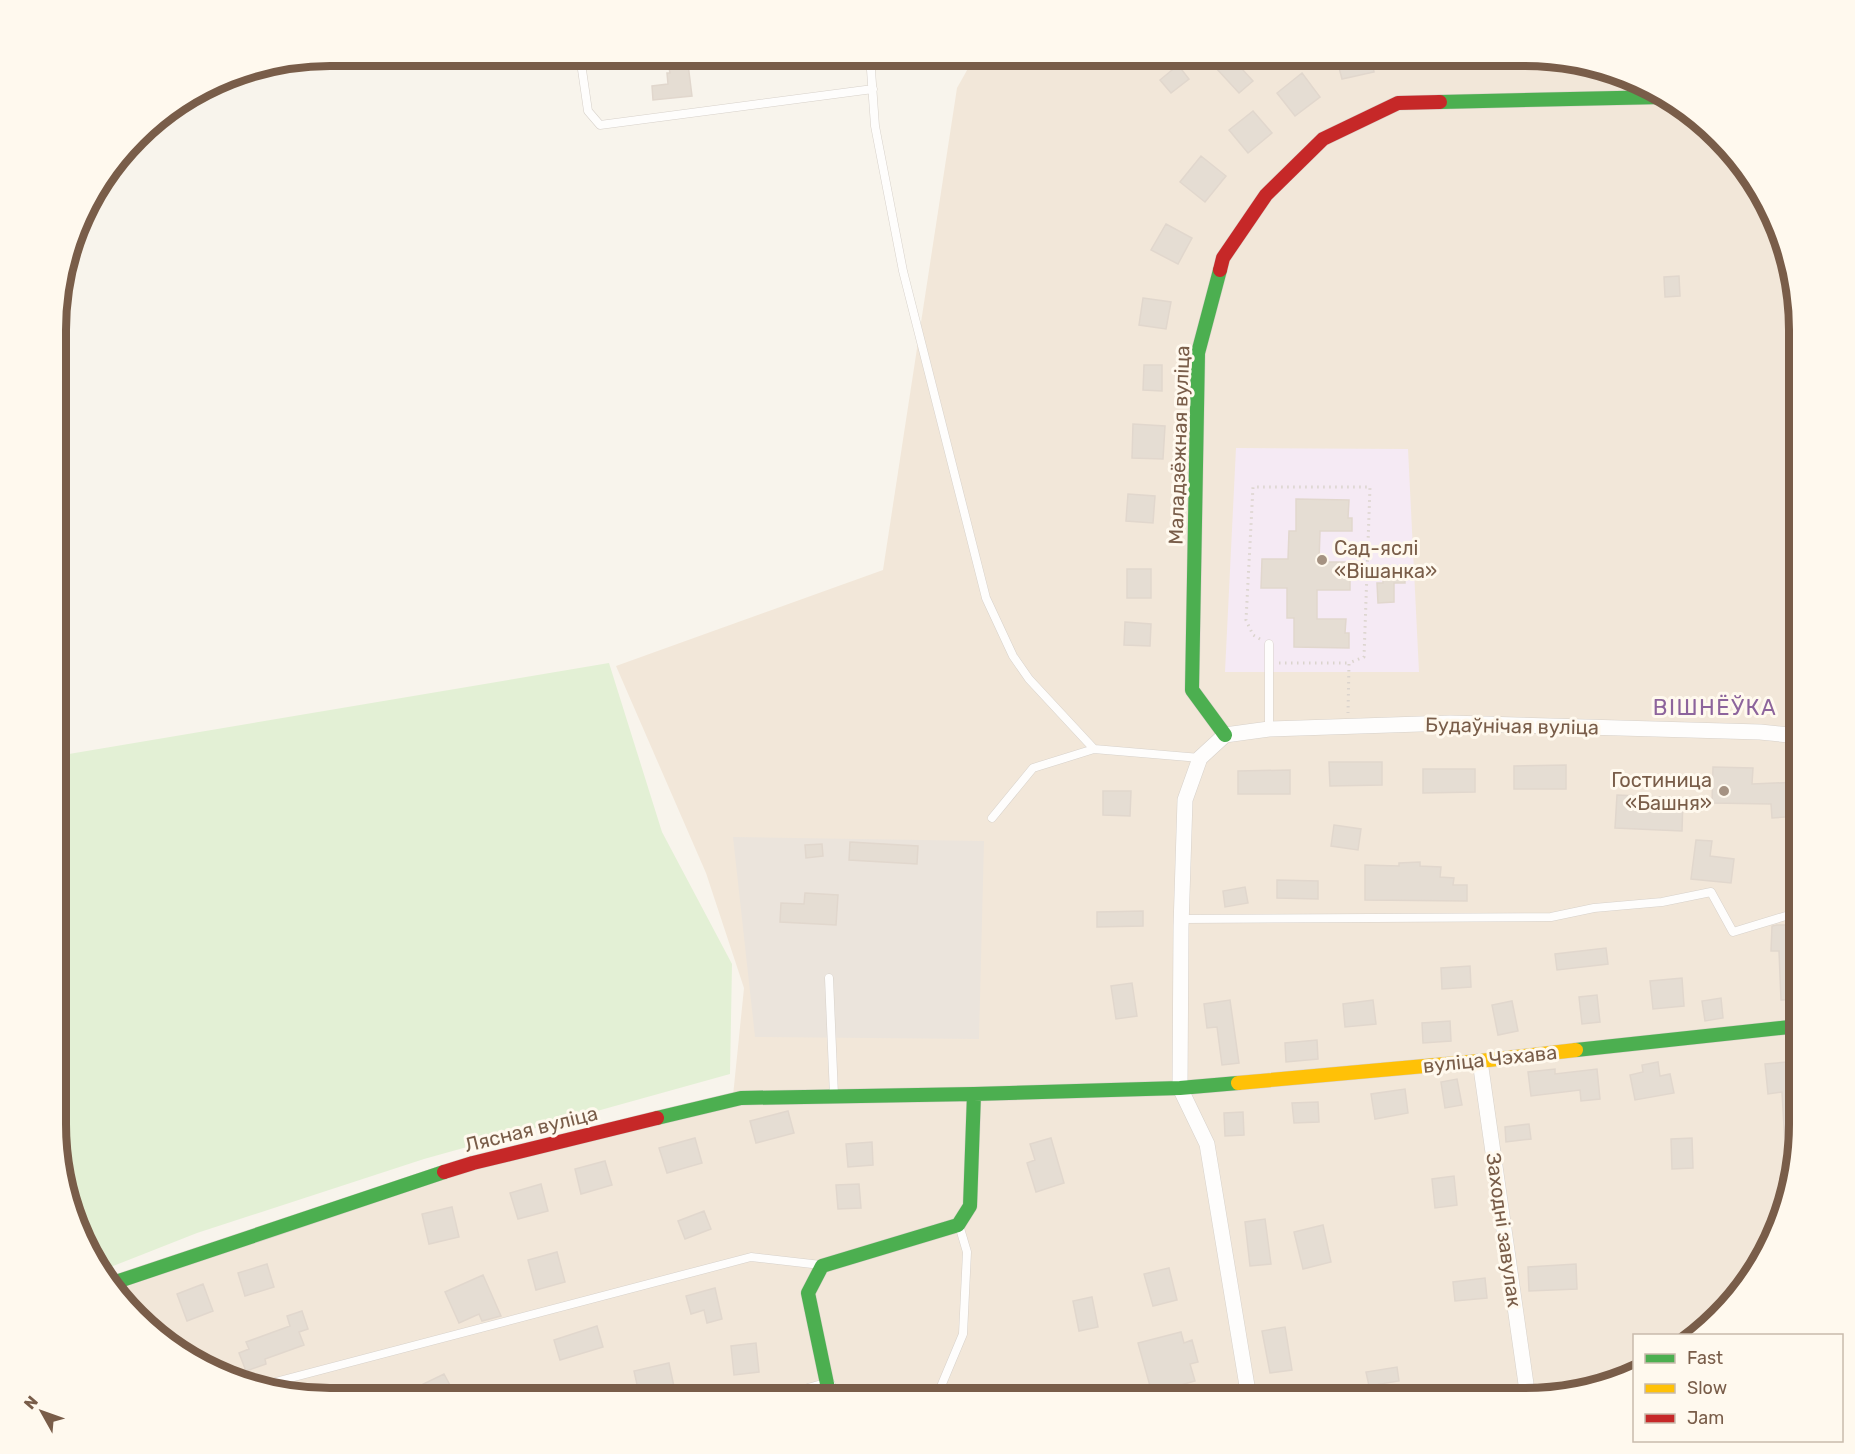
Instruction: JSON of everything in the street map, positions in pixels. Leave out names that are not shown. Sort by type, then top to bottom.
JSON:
[{"type":"street","name":"Маладзёжная вуліца","points":[[1225,735],[1192,690],[1198,353],[1223,258],[1266,195],[1323,139],[1398,103],[1648,96]]},
{"type":"street","name":"Будаўнічая вуліца","points":[[1225,735],[1269,729],[1460,723],[1760,732],[1789,735]]},
{"type":"street","points":[[1225,735],[1200,758],[1185,800],[1180,1088],[1207,1143],[1247,1388]]},
{"type":"street","name":"вуліца Чэхава","points":[[974,1094],[1180,1088],[1480,1061],[1789,1027]]},
{"type":"street","name":"Заходні завулак","points":[[1480,1061],[1527,1388]]},
{"type":"street","points":[[828,1388],[808,1293],[822,1266],[958,1225],[970,1206],[974,1094]]},
{"type":"street","name":"Лясная вуліца","points":[[118,1281],[473,1163],[741,1098],[974,1094]]},
{"type":"lane","points":[[581,66],[588,111],[600,125],[873,89]]},
{"type":"lane","points":[[871,66],[876,126],[903,272],[986,598],[1013,656],[1029,680],[1094,749]]},
{"type":"lane","points":[[1269,644],[1269,729]]},
{"type":"lane","points":[[992,818],[1033,768],[1094,749],[1200,758]]},
{"type":"lane","points":[[1182,920],[1551,917],[1594,908],[1662,902],[1711,892],[1733,932],[1789,915]]},
{"type":"lane","points":[[829,978],[834,1095]]},
{"type":"lane","points":[[943,1388],[942,1384],[963,1334],[967,1252],[958,1225]]},
{"type":"lane","points":[[275,1382],[751,1257],[822,1266]]},
{"type":"path","points":[[1269,644],[1253,635],[1246,620],[1253,487],[1370,487],[1364,657],[1349,663],[1269,663]]},
{"type":"path","points":[[1348,727],[1349,663]]},
{"type":"shaded area","points":[[969,66],[1525,66],[1559,68],[1610,80],[1657,101],[1712,143],[1754,198],[1769,229],[1780,262],[1787,296],[1789,330],[1789,1124],[1787,1158],[1780,1192],[1769,1225],[1754,1256],[1712,1311],[1684,1334],[1633,1334],[1633,1365],[1593,1379],[1559,1386],[1525,1388],[330,1388],[296,1386],[262,1379],[229,1368],[198,1353],[143,1311],[120,1284],[314,1214],[733,1096],[744,988],[706,873],[616,666],[883,570],[957,88]]},
{"type":"shaded area","name":"Сад-яслі «Вішанка»","points":[[1236,448],[1408,449],[1419,672],[1225,672]]},
{"type":"shaded area","points":[[733,837],[984,841],[979,1039],[755,1037]]},
{"type":"green space","points":[[609,663],[662,832],[732,964],[730,1074],[424,1159],[197,1233],[109,1268],[86,1225],[75,1192],[68,1158],[66,1124],[66,754]]},
{"type":"building","points":[[669,66],[688,66],[692,96],[653,100],[652,86],[668,84],[667,73],[670,73]]},
{"type":"building","points":[[1177,66],[1189,79],[1171,93],[1160,80]]},
{"type":"building","points":[[1239,66],[1253,81],[1239,93],[1216,68]]},
{"type":"building","points":[[1339,66],[1373,66],[1374,72],[1342,79]]},
{"type":"building","points":[[1302,73],[1320,97],[1295,116],[1277,93]]},
{"type":"building","points":[[1253,111],[1272,133],[1248,153],[1229,130]]},
{"type":"building","points":[[1201,156],[1226,176],[1205,202],[1180,182]]},
{"type":"building","points":[[1166,224],[1192,238],[1178,264],[1151,250]]},
{"type":"building","points":[[1679,276],[1680,296],[1665,297],[1664,277]]},
{"type":"building","points":[[1143,298],[1171,302],[1166,329],[1139,325]]},
{"type":"building","points":[[1144,365],[1162,365],[1162,391],[1143,390]]},
{"type":"building","points":[[1133,424],[1165,426],[1163,459],[1132,458]]},
{"type":"building","points":[[1128,494],[1155,496],[1153,523],[1126,521]]},
{"type":"building","points":[[1296,499],[1349,500],[1348,518],[1352,518],[1352,531],[1320,531],[1319,562],[1347,562],[1350,590],[1317,590],[1317,619],[1346,619],[1345,633],[1349,633],[1349,648],[1294,647],[1294,618],[1287,618],[1287,588],[1261,588],[1262,559],[1288,559],[1289,531],[1296,531]]},
{"type":"building","points":[[1405,568],[1405,583],[1394,583],[1394,602],[1378,603],[1377,583],[1383,583],[1383,569]]},
{"type":"building","points":[[1127,569],[1151,569],[1151,598],[1127,598]]},
{"type":"building","points":[[1125,622],[1151,624],[1150,646],[1124,645]]},
{"type":"building","points":[[1329,762],[1382,762],[1382,785],[1330,786]]},
{"type":"building","points":[[1566,765],[1566,789],[1514,789],[1514,766]]},
{"type":"building","points":[[1713,767],[1753,768],[1752,784],[1789,782],[1789,817],[1772,818],[1771,804],[1712,803]]},
{"type":"building","points":[[1423,769],[1475,769],[1475,792],[1423,793]]},
{"type":"building","points":[[1290,770],[1290,794],[1238,794],[1238,771]]},
{"type":"building","points":[[1103,791],[1131,791],[1130,816],[1103,815]]},
{"type":"building","points":[[1617,795],[1683,798],[1682,831],[1615,828]]},
{"type":"building","points":[[1334,825],[1361,829],[1358,850],[1331,846]]},
{"type":"building","points":[[1696,840],[1712,841],[1710,856],[1734,859],[1731,883],[1691,879]]},
{"type":"building","points":[[850,842],[918,846],[917,864],[849,860]]},
{"type":"building","points":[[822,844],[823,856],[806,858],[805,845]]},
{"type":"building","points":[[1420,862],[1420,866],[1441,867],[1440,877],[1454,878],[1453,885],[1467,885],[1467,901],[1365,900],[1365,865],[1399,866],[1399,863]]},
{"type":"building","points":[[1277,880],[1318,881],[1318,899],[1277,898]]},
{"type":"building","points":[[1245,887],[1248,903],[1225,907],[1223,891]]},
{"type":"building","points":[[805,893],[838,895],[836,925],[780,922],[781,903],[804,904]]},
{"type":"building","points":[[1143,911],[1143,926],[1097,927],[1097,912]]},
{"type":"building","points":[[1789,925],[1789,1000],[1781,1000],[1779,951],[1771,951],[1772,926]]},
{"type":"building","points":[[1606,948],[1608,964],[1557,970],[1555,954]]},
{"type":"building","points":[[1470,966],[1471,987],[1442,989],[1441,968]]},
{"type":"building","points":[[1682,978],[1684,1006],[1653,1009],[1650,981]]},
{"type":"building","points":[[1132,983],[1137,1016],[1116,1019],[1111,986]]},
{"type":"building","points":[[1597,995],[1600,1022],[1582,1024],[1579,997]]},
{"type":"building","points":[[1721,998],[1723,1018],[1705,1021],[1702,1001]]},
{"type":"building","points":[[1230,1000],[1239,1063],[1222,1065],[1217,1027],[1207,1028],[1204,1004]]},
{"type":"building","points":[[1373,1000],[1376,1024],[1345,1027],[1343,1004]]},
{"type":"building","points":[[1512,1001],[1518,1031],[1498,1035],[1492,1005]]},
{"type":"building","points":[[1450,1021],[1451,1041],[1423,1043],[1422,1023]]},
{"type":"building","points":[[1317,1040],[1318,1059],[1286,1062],[1285,1043]]},
{"type":"building","points":[[1658,1062],[1660,1076],[1670,1074],[1674,1093],[1635,1100],[1630,1075],[1643,1072],[1642,1065]]},
{"type":"building","points":[[1789,1062],[1788,1144],[1785,1144],[1782,1092],[1768,1094],[1765,1064]]},
{"type":"building","points":[[1555,1069],[1555,1074],[1597,1069],[1600,1099],[1581,1101],[1580,1090],[1531,1096],[1528,1072]]},
{"type":"building","points":[[1457,1079],[1462,1105],[1445,1108],[1441,1082]]},
{"type":"building","points":[[1405,1089],[1408,1113],[1375,1119],[1371,1094]]},
{"type":"building","points":[[1318,1102],[1319,1122],[1294,1123],[1292,1103]]},
{"type":"building","points":[[788,1111],[794,1133],[756,1143],[750,1121]]},
{"type":"building","points":[[1243,1112],[1244,1135],[1225,1136],[1224,1113]]},
{"type":"building","points":[[1529,1124],[1531,1139],[1506,1142],[1505,1127]]},
{"type":"building","points":[[695,1138],[702,1163],[667,1173],[659,1148]]},
{"type":"building","points":[[1051,1138],[1064,1183],[1036,1192],[1027,1163],[1035,1160],[1030,1144]]},
{"type":"building","points":[[1692,1138],[1693,1168],[1672,1169],[1671,1139]]},
{"type":"building","points":[[872,1142],[873,1165],[848,1167],[846,1144]]},
{"type":"building","points":[[605,1161],[612,1185],[581,1194],[575,1169]]},
{"type":"building","points":[[1454,1176],[1457,1205],[1435,1208],[1432,1179]]},
{"type":"building","points":[[541,1184],[548,1211],[518,1219],[510,1193]]},
{"type":"building","points":[[859,1184],[861,1208],[838,1209],[836,1185]]},
{"type":"building","points":[[452,1207],[459,1237],[429,1244],[422,1214]]},
{"type":"building","points":[[704,1211],[711,1229],[685,1239],[678,1221]]},
{"type":"building","points":[[1265,1219],[1271,1264],[1250,1266],[1245,1222]]},
{"type":"building","points":[[1323,1225],[1331,1262],[1303,1269],[1294,1232]]},
{"type":"building","points":[[557,1252],[565,1282],[536,1290],[528,1260]]},
{"type":"building","points":[[267,1264],[274,1287],[245,1296],[238,1273]]},
{"type":"building","points":[[1576,1264],[1577,1289],[1529,1291],[1528,1267]]},
{"type":"building","points":[[1169,1268],[1177,1300],[1153,1306],[1144,1274]]},
{"type":"building","points":[[483,1275],[501,1316],[482,1321],[479,1314],[459,1323],[445,1292]]},
{"type":"building","points":[[1485,1278],[1487,1298],[1455,1301],[1453,1282]]},
{"type":"building","points":[[203,1284],[213,1311],[187,1321],[177,1294]]},
{"type":"building","points":[[715,1288],[722,1319],[707,1323],[704,1310],[691,1314],[686,1296]]},
{"type":"building","points":[[1092,1297],[1098,1327],[1079,1331],[1073,1301]]},
{"type":"building","points":[[302,1311],[308,1329],[299,1332],[304,1345],[265,1359],[266,1364],[246,1371],[239,1353],[249,1349],[246,1342],[290,1326],[287,1316]]},
{"type":"building","points":[[597,1326],[603,1347],[560,1360],[554,1340]]},
{"type":"building","points":[[1285,1327],[1292,1370],[1270,1373],[1262,1331]]},
{"type":"building","points":[[1181,1332],[1184,1343],[1192,1340],[1198,1362],[1190,1364],[1195,1381],[1170,1388],[1151,1388],[1138,1343]]},
{"type":"building","points":[[756,1343],[759,1372],[734,1375],[731,1346]]},
{"type":"building","points":[[669,1363],[674,1388],[638,1388],[634,1371]]},
{"type":"building","points":[[1397,1367],[1399,1381],[1369,1386],[1366,1372]]},
{"type":"building","points":[[444,1374],[451,1387],[449,1388],[415,1388]]},
{"type":"traffic: fast","points":[[1440,102],[1650,97]]},
{"type":"traffic: fast","points":[[1220,270],[1198,353],[1192,690],[1225,735]]},
{"type":"traffic: fast","points":[[1576,1050],[1789,1027]]},
{"type":"traffic: fast","points":[[657,1118],[741,1098],[1180,1088],[1238,1083]]},
{"type":"traffic: fast","points":[[828,1388],[808,1293],[822,1266],[958,1225],[970,1206],[974,1094]]},
{"type":"traffic: fast","points":[[118,1281],[444,1172]]},
{"type":"traffic: slow","points":[[1238,1083],[1576,1050]]},
{"type":"traffic: jam","points":[[1220,270],[1223,258],[1266,195],[1323,139],[1398,103],[1440,102]]},
{"type":"traffic: jam","points":[[444,1172],[657,1118]]},
{"type":"place","name":"Сад-яслі «Вішанка»","points":[[1322,560]]},
{"type":"place","name":"Гостиница «Башня»","points":[[1724,791]]},
{"type":"district","name":"ВІШНЁЎКА","points":[[1715,707]]}]
